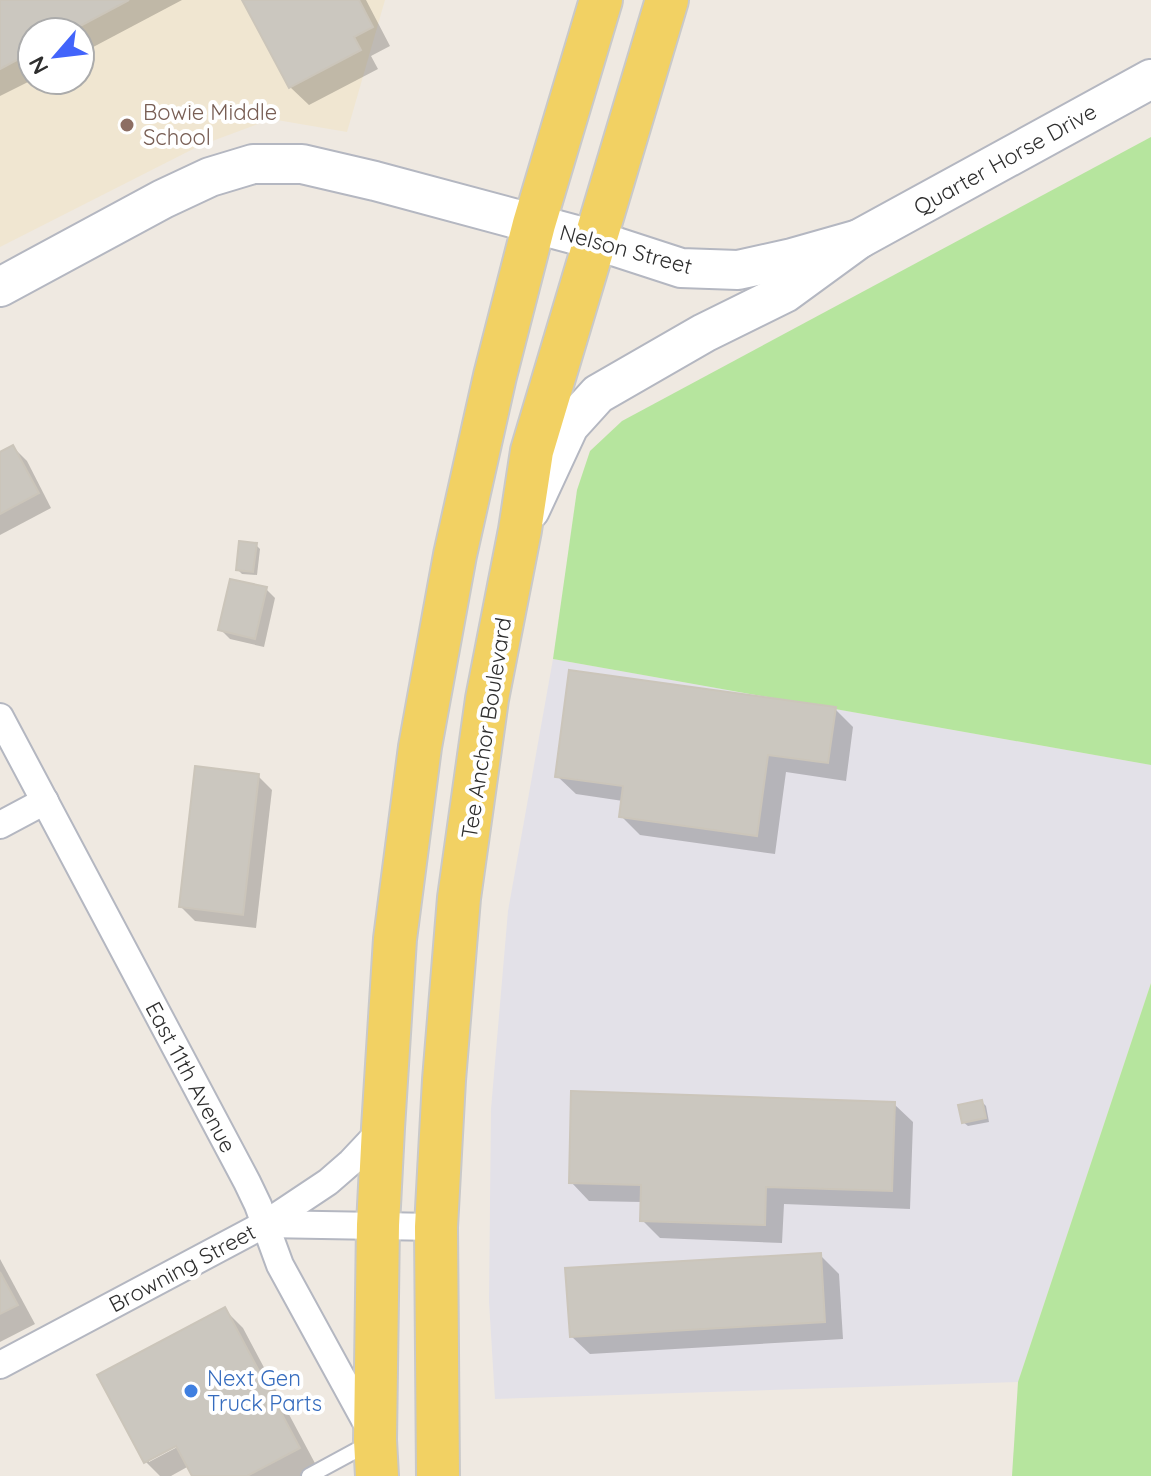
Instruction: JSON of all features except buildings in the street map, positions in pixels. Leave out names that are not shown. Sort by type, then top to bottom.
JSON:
[{"type":"main road","points":[[376,1458],[378,1225],[383,1128],[395,939],[420,747],[458,540],[495,376],[534,224],[601,0]]},
{"type":"main road","name":"Tee Anchor Boulevard","points":[[438,1476],[436,1227],[444,1080],[459,898],[487,699],[532,451],[667,0]]},
{"type":"main road","name":"Quarter Horse Drive","points":[[859,239],[1151,79]]},
{"type":"main road","name":"Nelson Street","points":[[0,287],[163,199],[210,177],[253,164],[302,164],[375,181],[595,240],[681,268],[738,270],[859,239]]},
{"type":"main road","points":[[520,530],[569,426],[598,394],[704,333],[785,293],[859,239]]},
{"type":"street","name":"East 11th Avenue","points":[[0,717],[247,1182],[280,1265],[376,1458]]},
{"type":"street","points":[[0,825],[45,801]]},
{"type":"street","points":[[265,1224],[328,1182],[383,1128]]},
{"type":"street","name":"Browning Street","points":[[0,1365],[265,1224],[436,1227]]},
{"type":"lane","points":[[309,1476],[376,1458]]},
{"type":"shaded area","name":"Bowie Middle School","points":[[0,0],[385,0],[347,132],[271,119],[199,146],[0,247]]},
{"type":"shaded area","points":[[553,659],[1151,765],[1151,983],[1018,1382],[495,1399],[489,1302],[491,1109],[508,911]]},
{"type":"green space","points":[[1151,137],[1151,765],[553,659],[577,490],[590,451],[622,421]]},
{"type":"green space","points":[[1151,983],[1151,1476],[1012,1476],[1018,1382]]},
{"type":"place","name":"Bowie Middle School","points":[[127,125]]},
{"type":"place","name":"Next Gen Truck Parts","points":[[191,1391]]}]
